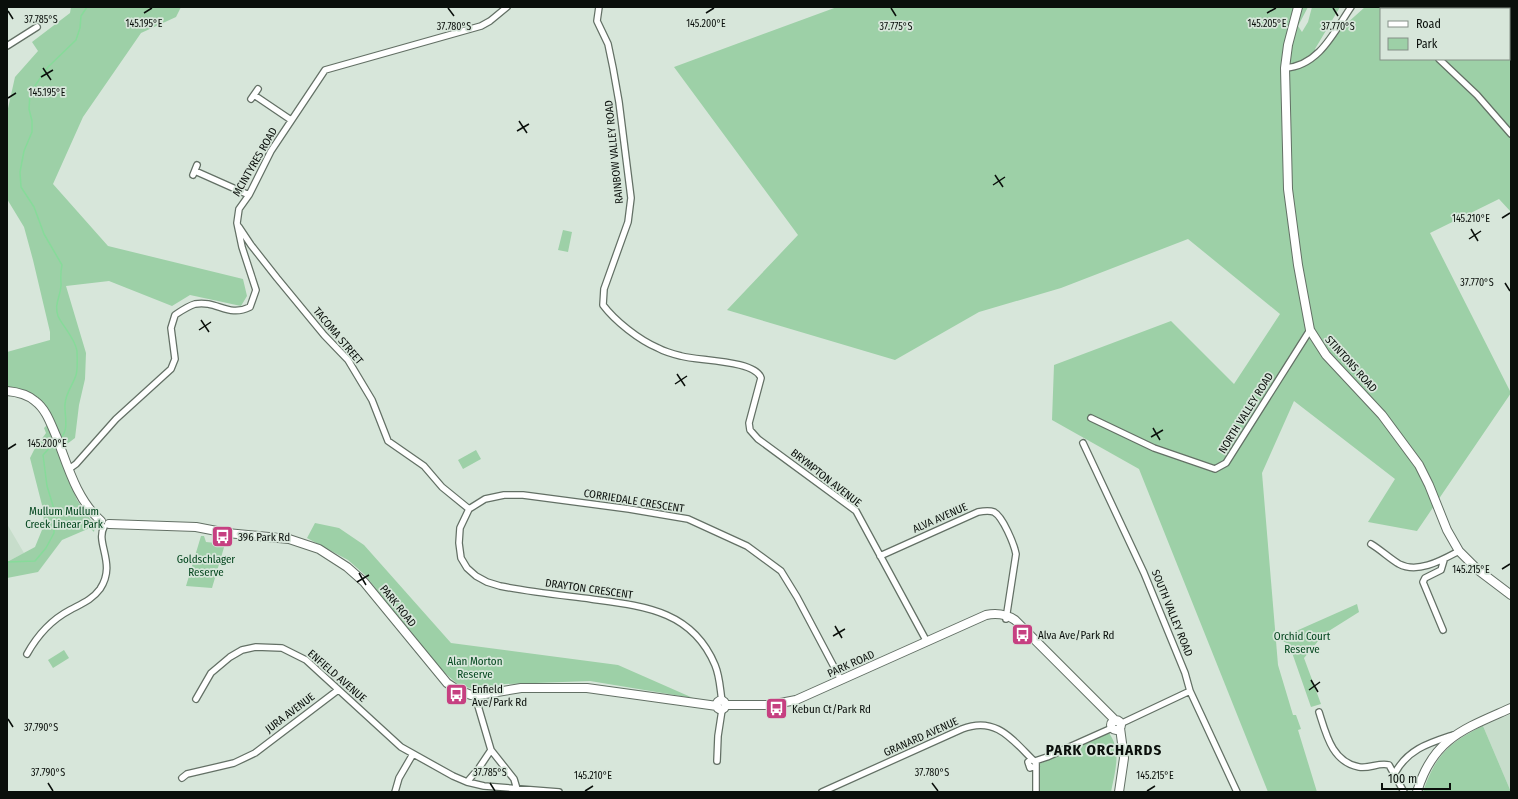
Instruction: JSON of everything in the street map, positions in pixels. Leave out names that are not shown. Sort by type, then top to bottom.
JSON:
[{"type":"street","name":"MCINTYRES ROAD","points":[[69,468],[76,464],[116,419],[171,369],[175,359],[171,328],[176,315],[194,304],[210,304],[227,310],[240,312],[250,307],[256,290],[242,246],[237,223],[239,209],[249,195],[271,151],[325,70],[481,26],[490,21],[507,7]]},
{"type":"street","name":"RAINBOW VALLEY ROAD","points":[[599,7],[596,21],[608,44],[613,68],[619,102],[631,198],[628,222],[604,289],[603,305],[610,315],[657,348],[681,356],[744,367],[756,371],[761,378]]},
{"type":"street","name":"STINTONS ROAD","points":[[1298,7],[1288,45],[1285,68],[1288,196],[1298,265],[1310,330],[1326,355],[1382,415],[1419,465],[1429,485],[1447,530],[1459,552],[1478,570],[1511,595]]},
{"type":"street","points":[[1285,68],[1298,67],[1313,58],[1326,45],[1351,7]]},
{"type":"street","points":[[7,46],[37,27]]},
{"type":"street","points":[[1439,60],[1477,95],[1511,134]]},
{"type":"street","points":[[258,89],[252,97],[291,120]]},
{"type":"street","points":[[195,171],[249,195]]},
{"type":"street","name":"TACOMA STREET","points":[[237,223],[251,245],[324,335],[348,360],[372,400],[388,441],[424,466],[442,487],[469,509]]},
{"type":"street","points":[[242,246],[251,245]]},
{"type":"street","name":"NORTH VALLEY ROAD","points":[[1090,418],[1154,448],[1215,469],[1226,463],[1310,330]]},
{"type":"street","name":"BRYMPTON AVENUE","points":[[761,378],[749,423],[750,430],[758,439],[856,511],[927,642]]},
{"type":"street","points":[[7,391],[22,393],[36,401],[46,413],[83,500],[93,514],[105,524],[101,538],[108,561],[106,575],[101,588],[94,597],[69,610],[52,622],[33,643],[27,654]]},
{"type":"street","name":"SOUTH VALLEY ROAD","points":[[1083,443],[1144,573],[1186,673],[1190,691],[1237,792]]},
{"type":"street","name":"CORRIEDALE CRESCENT","points":[[469,509],[490,498],[504,495],[523,495],[672,515],[719,532],[756,552],[781,571],[797,597],[841,680]]},
{"type":"street","name":"DRAYTON CRESCENT","points":[[469,509],[460,528],[459,543],[461,558],[467,568],[476,576],[487,582],[500,586],[640,606],[665,614],[690,630],[706,649],[718,672],[722,705],[718,736],[717,761]]},
{"type":"street","name":"ALVA AVENUE","points":[[880,556],[978,512],[986,510],[994,512],[1000,518],[1014,544],[1016,554],[1006,617]]},
{"type":"street","name":"PARK ROAD","points":[[105,524],[196,527],[227,533],[289,539],[319,549],[347,567],[364,582],[447,683],[456,689],[475,696],[521,688],[587,688],[722,705],[770,705],[788,702],[841,680],[980,619],[988,614],[1006,617]]},
{"type":"street","points":[[1371,544],[1401,565],[1416,568],[1444,560],[1459,552]]},
{"type":"street","points":[[1444,560],[1441,570],[1425,578],[1423,582],[1444,630]]},
{"type":"street","points":[[1006,617],[1015,620],[1104,708],[1116,726],[1122,741],[1124,758],[1119,792]]},
{"type":"street","name":"ENFIELD AVENUE","points":[[196,699],[206,680],[223,661],[242,650],[260,646],[282,648],[298,655],[395,741],[413,754],[467,782],[514,789],[559,792]]},
{"type":"street","name":"JURA AVENUE","points":[[182,778],[187,774],[234,763],[254,753],[338,690]]},
{"type":"street","points":[[1036,792],[1033,763],[1190,691]]},
{"type":"street","points":[[475,696],[491,750],[508,773],[514,789]]},
{"type":"street","points":[[1395,773],[1401,762],[1414,751],[1511,708]]},
{"type":"street","points":[[1319,712],[1332,749],[1340,758],[1359,767],[1383,763],[1389,765],[1395,773],[1404,792]]},
{"type":"street","name":"GRANARD AVENUE","points":[[822,792],[972,726],[985,725],[998,729],[1009,736],[1033,763]]},
{"type":"street","points":[[1417,792],[1430,760],[1441,746],[1457,733]]},
{"type":"street","points":[[467,782],[491,750]]},
{"type":"street","points":[[395,792],[399,778],[413,754]]},
{"type":"shaded area","points":[[7,524],[24,553],[7,562]]},
{"type":"shaded area","points":[[1511,714],[1511,792],[1483,726]]},
{"type":"green space","points":[[71,7],[181,7],[176,17],[141,33],[83,117],[53,184],[108,246],[243,279],[247,296],[241,306],[190,295],[172,306],[109,281],[66,286],[86,353],[85,379],[79,405],[75,438],[63,447],[48,410],[7,388],[7,352],[50,340],[50,332],[24,227],[7,199],[7,113],[15,77],[38,51],[32,42],[70,13]]},
{"type":"green space","points":[[837,7],[1308,7],[1298,26],[1302,32],[1308,22],[1312,7],[1340,7],[1315,49],[1316,51],[1365,7],[1511,7],[1511,212],[1499,199],[1430,233],[1511,393],[1417,531],[1368,522],[1395,479],[1294,401],[1262,473],[1278,665],[1293,715],[1296,715],[1301,729],[1298,730],[1317,792],[1268,792],[1139,469],[1052,420],[1054,365],[1171,321],[1234,384],[1280,314],[1188,239],[1061,288],[979,312],[895,360],[727,310],[798,235],[674,67]]},
{"type":"green space","points":[[563,230],[572,232],[568,252],[558,250]]},
{"type":"green space","name":"Mullum Mullum Creek Linear Park","points":[[47,425],[77,500],[95,526],[94,532],[90,528],[62,540],[38,572],[7,578],[7,562],[35,547],[44,525],[43,509],[30,458],[46,433],[44,428]]},
{"type":"green space","points":[[476,450],[481,459],[463,469],[458,460]]},
{"type":"green space","name":"Alan Morton Reserve","points":[[315,523],[339,528],[364,545],[451,643],[618,665],[693,698],[590,681],[505,684],[475,689],[460,686],[439,668],[365,575],[348,560],[307,538]]},
{"type":"green space","name":"Goldschlager Reserve","points":[[201,536],[204,536],[206,542],[225,544],[212,588],[186,586]]},
{"type":"green space","name":"Orchid Court Reserve","points":[[1357,604],[1359,612],[1324,634],[1304,658],[1321,704],[1311,707],[1289,644],[1278,639]]},
{"type":"green space","points":[[64,650],[69,658],[53,668],[48,660]]},
{"type":"green space","points":[[1483,726],[1511,792],[1423,792],[1438,760],[1452,744]]},
{"type":"green space","points":[[1109,733],[1113,740],[1116,754],[1116,769],[1111,792],[1039,792],[1037,769],[1039,764]]},
{"type":"waterway","points":[[60,438],[66,427],[65,408],[68,392],[77,372],[77,351],[74,342],[60,320],[57,312],[57,304],[61,286],[62,265],[44,234],[34,207],[21,187],[20,172],[24,151],[32,132],[32,121],[29,109],[30,93],[48,67],[76,40],[80,28],[81,16],[87,7]]},
{"type":"waterway","points":[[7,562],[35,561],[46,548],[54,533],[54,509],[47,486],[43,455],[55,442]]},
{"type":"place","name":"396 Park Rd","points":[[222,537]]},
{"type":"place","name":"Alva Ave/Park Rd","points":[[1023,635]]},
{"type":"place","name":"Enfield Ave/Park Rd","points":[[456,695]]},
{"type":"place","name":"Kebun Ct/Park Rd","points":[[777,709]]},
{"type":"district","name":"PARK ORCHARDS","points":[[1104,750]]}]
